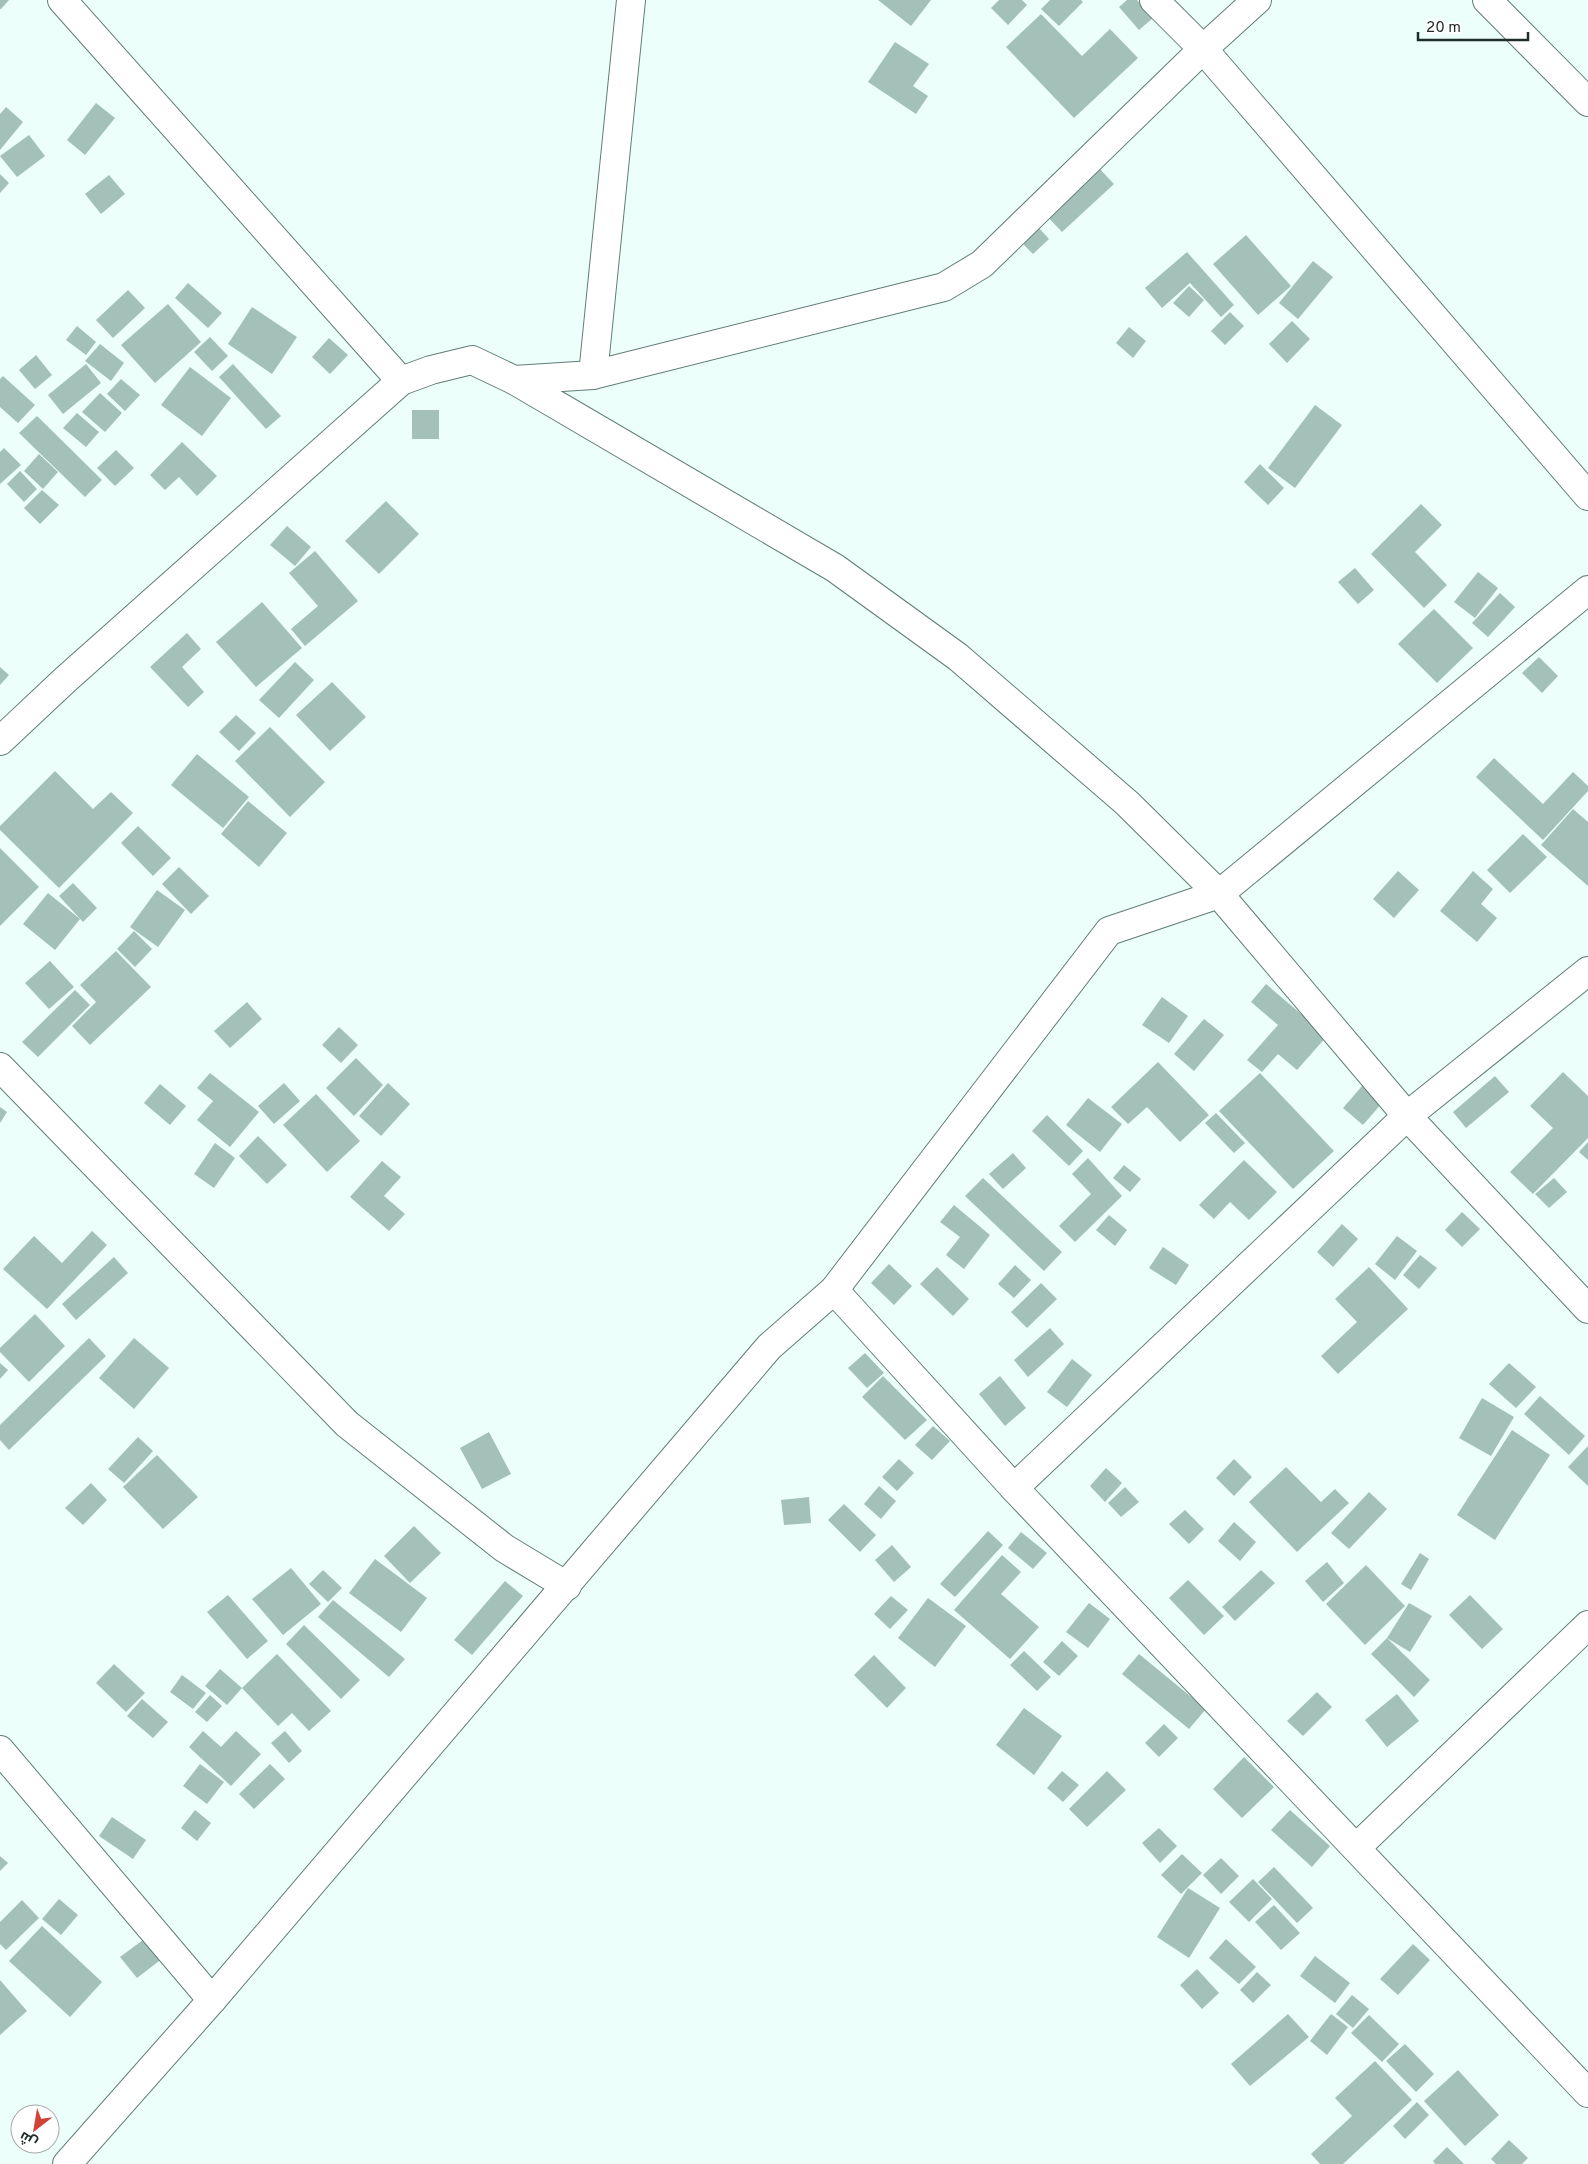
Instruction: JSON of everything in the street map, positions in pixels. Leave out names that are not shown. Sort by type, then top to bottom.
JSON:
[{"type":"street","points":[[62,0],[401,381]]},
{"type":"street","points":[[593,375],[631,0]]},
{"type":"street","points":[[1154,0],[1203,49],[1588,496]]},
{"type":"street","points":[[514,380],[593,375],[944,287],[982,264],[1203,49],[1257,0]]},
{"type":"street","points":[[1488,0],[1588,102]]},
{"type":"street","points":[[0,741],[65,680],[401,381],[431,370],[472,360],[514,380],[835,568],[958,657],[1127,803],[1219,894],[1407,1116],[1588,1309]]},
{"type":"street","points":[[67,2164],[212,2000],[769,1347],[834,1290],[1109,931],[1219,894],[1588,590]]},
{"type":"street","points":[[1014,1488],[1407,1116],[1588,971]]},
{"type":"street","points":[[0,1067],[347,1424],[504,1548],[567,1586]]},
{"type":"street","points":[[834,1290],[1014,1488],[1588,2093]]},
{"type":"street","points":[[1356,1848],[1588,1624]]},
{"type":"street","points":[[0,1750],[212,2000]]},
{"type":"building","points":[[0,0],[9,0],[1,9],[0,9]]},
{"type":"building","points":[[878,0],[931,0],[911,26]]},
{"type":"building","points":[[999,0],[1022,0],[1027,5],[1008,25],[991,8]]},
{"type":"building","points":[[1050,0],[1081,0],[1083,2],[1059,26],[1041,9]]},
{"type":"building","points":[[1127,0],[1137,0],[1153,18],[1139,30],[1119,7]]},
{"type":"building","points":[[1041,14],[1082,56],[1110,29],[1138,58],[1074,118],[1006,47]]},
{"type":"building","points":[[895,42],[929,64],[913,86],[928,96],[916,114],[868,82]]},
{"type":"building","points":[[96,103],[115,118],[85,155],[67,140]]},
{"type":"building","points":[[6,107],[23,122],[0,150],[0,114]]},
{"type":"building","points":[[29,135],[45,156],[17,177],[0,156]]},
{"type":"building","points":[[1097,166],[1114,184],[1062,232],[1045,214]]},
{"type":"building","points":[[0,174],[9,183],[0,193]]},
{"type":"building","points":[[109,175],[125,194],[101,214],[85,194]]},
{"type":"building","points":[[1031,219],[1049,239],[1033,254],[1014,235]]},
{"type":"building","points":[[1246,235],[1291,286],[1258,315],[1213,264]]},
{"type":"building","points":[[1187,252],[1234,305],[1221,317],[1190,283],[1162,308],[1145,288]]},
{"type":"building","points":[[1313,261],[1333,277],[1298,319],[1279,303]]},
{"type":"building","points":[[188,283],[222,313],[208,328],[175,298]]},
{"type":"building","points":[[1189,286],[1204,300],[1189,317],[1173,303]]},
{"type":"building","points":[[128,290],[145,308],[113,338],[96,320]]},
{"type":"building","points":[[168,304],[201,342],[155,383],[121,345]]},
{"type":"building","points":[[252,307],[297,337],[272,374],[228,344]]},
{"type":"building","points":[[1230,312],[1244,326],[1225,345],[1211,331]]},
{"type":"building","points":[[1292,321],[1310,339],[1287,363],[1269,344]]},
{"type":"building","points":[[77,326],[96,342],[86,355],[66,340]]},
{"type":"building","points":[[1129,327],[1146,341],[1133,358],[1116,343]]},
{"type":"building","points":[[210,337],[228,356],[212,371],[194,352]]},
{"type":"building","points":[[329,338],[348,355],[330,374],[312,357]]},
{"type":"building","points":[[100,344],[124,363],[111,381],[85,361]]},
{"type":"building","points":[[36,355],[52,375],[35,389],[19,370]]},
{"type":"building","points":[[86,364],[101,383],[63,414],[48,395]]},
{"type":"building","points":[[233,364],[281,416],[266,429],[219,377]]},
{"type":"building","points":[[190,367],[231,398],[202,436],[161,405]]},
{"type":"building","points":[[3,376],[35,405],[18,423],[0,407],[0,379]]},
{"type":"building","points":[[121,379],[140,395],[125,411],[107,394]]},
{"type":"building","points":[[100,393],[122,413],[105,432],[82,412]]},
{"type":"building","points":[[1315,405],[1342,425],[1295,488],[1268,468]]},
{"type":"building","points":[[412,410],[439,410],[439,439],[412,439]]},
{"type":"building","points":[[77,413],[99,432],[86,447],[63,428]]},
{"type":"building","points":[[37,416],[102,480],[85,497],[19,433]]},
{"type":"building","points":[[182,442],[217,476],[197,496],[179,477],[165,490],[150,475]]},
{"type":"building","points":[[4,448],[21,465],[0,484],[0,452]]},
{"type":"building","points":[[116,450],[134,468],[115,486],[97,468]]},
{"type":"building","points":[[39,454],[58,472],[43,489],[24,471]]},
{"type":"building","points":[[1260,464],[1284,488],[1268,505],[1244,482]]},
{"type":"building","points":[[20,471],[37,489],[24,502],[7,484]]},
{"type":"building","points":[[42,490],[59,505],[40,524],[24,508]]},
{"type":"building","points":[[386,501],[419,534],[379,574],[345,541]]},
{"type":"building","points":[[1421,504],[1442,525],[1415,552],[1447,585],[1424,608],[1371,554]]},
{"type":"building","points":[[287,526],[311,547],[295,566],[270,545]]},
{"type":"building","points":[[315,551],[358,601],[305,646],[291,629],[318,606],[289,573]]},
{"type":"building","points":[[1355,568],[1374,590],[1358,604],[1338,582]]},
{"type":"building","points":[[1478,572],[1498,588],[1475,618],[1454,602]]},
{"type":"building","points":[[1500,593],[1515,607],[1488,637],[1472,623]]},
{"type":"building","points":[[262,602],[302,648],[256,687],[216,642]]},
{"type":"building","points":[[1434,609],[1473,648],[1437,683],[1398,644]]},
{"type":"building","points":[[187,633],[201,649],[182,667],[204,692],[188,707],[150,667]]},
{"type":"building","points":[[1539,657],[1558,676],[1542,693],[1522,673]]},
{"type":"building","points":[[295,662],[314,680],[279,718],[259,700]]},
{"type":"building","points":[[0,667],[9,675],[0,685]]},
{"type":"building","points":[[332,682],[366,717],[330,751],[296,715]]},
{"type":"building","points":[[236,715],[256,733],[239,751],[219,732]]},
{"type":"building","points":[[270,727],[325,782],[290,817],[235,761]]},
{"type":"building","points":[[197,754],[249,797],[223,828],[171,785]]},
{"type":"building","points":[[1494,758],[1543,804],[1573,772],[1588,786],[1588,791],[1543,840],[1476,777]]},
{"type":"building","points":[[55,771],[93,809],[111,792],[133,813],[59,888],[0,830],[0,826]]},
{"type":"building","points":[[248,801],[287,833],[259,867],[221,834]]},
{"type":"building","points":[[1573,809],[1588,822],[1588,886],[1541,845]]},
{"type":"building","points":[[138,826],[171,858],[153,876],[121,843]]},
{"type":"building","points":[[1523,834],[1547,857],[1510,893],[1487,870]]},
{"type":"building","points":[[0,848],[39,887],[0,926]]},
{"type":"building","points":[[179,867],[209,896],[191,914],[162,884]]},
{"type":"building","points":[[1398,871],[1419,890],[1394,918],[1373,899]]},
{"type":"building","points":[[1473,871],[1493,889],[1481,904],[1497,918],[1477,942],[1440,911]]},
{"type":"building","points":[[73,883],[97,908],[83,922],[59,896]]},
{"type":"building","points":[[157,890],[185,910],[158,947],[130,927]]},
{"type":"building","points":[[48,893],[80,919],[55,950],[23,924]]},
{"type":"building","points":[[134,931],[152,949],[135,967],[117,949]]},
{"type":"building","points":[[116,951],[151,987],[90,1045],[72,1026],[96,1002],[80,985]]},
{"type":"building","points":[[50,961],[74,987],[49,1009],[25,983]]},
{"type":"building","points":[[1266,984],[1327,1036],[1297,1070],[1278,1054],[1262,1072],[1247,1060],[1278,1025],[1251,1002]]},
{"type":"building","points":[[75,990],[90,1005],[38,1057],[22,1042]]},
{"type":"building","points":[[1162,997],[1188,1016],[1169,1043],[1142,1025]]},
{"type":"building","points":[[247,1002],[262,1019],[230,1048],[214,1031]]},
{"type":"building","points":[[1204,1019],[1224,1035],[1194,1071],[1174,1054]]},
{"type":"building","points":[[339,1027],[358,1045],[341,1063],[322,1045]]},
{"type":"building","points":[[356,1058],[383,1085],[354,1116],[326,1088]]},
{"type":"building","points":[[1158,1062],[1209,1115],[1180,1142],[1147,1107],[1128,1124],[1111,1107]]},
{"type":"building","points":[[1563,1072],[1588,1096],[1588,1138],[1533,1194],[1510,1172],[1553,1128],[1530,1106]]},
{"type":"building","points":[[210,1073],[259,1112],[230,1147],[197,1120],[213,1101],[197,1088]]},
{"type":"building","points":[[1260,1073],[1334,1151],[1293,1189],[1219,1111]]},
{"type":"building","points":[[1495,1076],[1509,1092],[1466,1128],[1453,1112]]},
{"type":"building","points":[[284,1083],[300,1101],[274,1124],[258,1106]]},
{"type":"building","points":[[388,1083],[410,1104],[381,1136],[359,1116]]},
{"type":"building","points":[[160,1084],[186,1106],[170,1125],[144,1103]]},
{"type":"building","points":[[1362,1086],[1382,1103],[1363,1125],[1343,1108]]},
{"type":"building","points":[[316,1094],[360,1141],[327,1172],[283,1125]]},
{"type":"building","points":[[1088,1098],[1122,1124],[1100,1152],[1066,1125]]},
{"type":"building","points":[[0,1107],[7,1112],[0,1123]]},
{"type":"building","points":[[1216,1113],[1245,1143],[1234,1153],[1205,1123]]},
{"type":"building","points":[[1047,1115],[1083,1151],[1069,1166],[1032,1131]]},
{"type":"building","points":[[258,1136],[287,1165],[267,1184],[239,1156]]},
{"type":"building","points":[[1588,1142],[1588,1160],[1579,1152]]},
{"type":"building","points":[[215,1143],[235,1158],[214,1188],[194,1174]]},
{"type":"building","points":[[1013,1153],[1026,1168],[1003,1189],[989,1174]]},
{"type":"building","points":[[1088,1158],[1122,1196],[1075,1242],[1059,1226],[1091,1194],[1072,1174]]},
{"type":"building","points":[[1244,1160],[1277,1192],[1249,1220],[1230,1202],[1214,1219],[1199,1205]]},
{"type":"building","points":[[382,1161],[401,1177],[384,1196],[405,1214],[389,1231],[350,1197]]},
{"type":"building","points":[[1124,1165],[1141,1179],[1130,1192],[1113,1178]]},
{"type":"building","points":[[983,1178],[1062,1252],[1044,1271],[965,1196]]},
{"type":"building","points":[[1554,1178],[1567,1192],[1549,1208],[1535,1194]]},
{"type":"building","points":[[954,1205],[990,1235],[964,1269],[946,1255],[960,1237],[940,1222]]},
{"type":"building","points":[[1462,1212],[1480,1229],[1462,1247],[1445,1230]]},
{"type":"building","points":[[1109,1215],[1127,1230],[1115,1246],[1096,1230]]},
{"type":"building","points":[[1342,1224],[1358,1239],[1333,1267],[1317,1252]]},
{"type":"building","points":[[92,1231],[107,1245],[47,1309],[3,1269],[34,1236],[62,1263]]},
{"type":"building","points":[[1397,1236],[1417,1251],[1395,1280],[1375,1264]]},
{"type":"building","points":[[1163,1247],[1189,1265],[1176,1285],[1149,1268]]},
{"type":"building","points":[[1420,1255],[1437,1268],[1419,1289],[1403,1275]]},
{"type":"building","points":[[114,1257],[128,1273],[76,1320],[62,1304]]},
{"type":"building","points":[[889,1264],[912,1286],[894,1305],[871,1283]]},
{"type":"building","points":[[1015,1265],[1031,1280],[1014,1298],[998,1284]]},
{"type":"building","points":[[937,1267],[969,1299],[953,1316],[920,1284]]},
{"type":"building","points":[[1369,1267],[1408,1309],[1338,1374],[1321,1356],[1357,1322],[1335,1299]]},
{"type":"building","points":[[1041,1283],[1057,1299],[1027,1328],[1011,1312]]},
{"type":"building","points":[[35,1314],[65,1346],[29,1382],[0,1352],[0,1348]]},
{"type":"building","points":[[1050,1328],[1064,1344],[1028,1377],[1014,1360]]},
{"type":"building","points":[[89,1338],[106,1356],[9,1450],[0,1440],[0,1425]]},
{"type":"building","points":[[134,1338],[169,1368],[134,1409],[99,1378]]},
{"type":"building","points":[[865,1353],[884,1373],[867,1388],[848,1368]]},
{"type":"building","points":[[1072,1359],[1092,1375],[1067,1407],[1047,1392]]},
{"type":"building","points":[[0,1363],[8,1370],[0,1379]]},
{"type":"building","points":[[1509,1363],[1536,1387],[1516,1408],[1489,1384]]},
{"type":"building","points":[[883,1376],[927,1420],[905,1440],[862,1397]]},
{"type":"building","points":[[1000,1376],[1026,1408],[1005,1426],[979,1394]]},
{"type":"building","points":[[1540,1396],[1585,1436],[1569,1455],[1524,1414]]},
{"type":"building","points":[[1482,1398],[1514,1417],[1491,1456],[1459,1438]]},
{"type":"building","points":[[933,1426],[950,1441],[932,1460],[915,1445]]},
{"type":"building","points":[[1512,1430],[1550,1455],[1495,1540],[1457,1515]]},
{"type":"building","points":[[489,1432],[511,1474],[482,1489],[460,1448]]},
{"type":"building","points":[[138,1437],[153,1451],[124,1483],[108,1469]]},
{"type":"building","points":[[1588,1446],[1588,1486],[1568,1467]]},
{"type":"building","points":[[157,1455],[198,1497],[163,1529],[123,1487]]},
{"type":"building","points":[[899,1459],[914,1473],[897,1491],[882,1477]]},
{"type":"building","points":[[1234,1459],[1252,1477],[1234,1496],[1216,1478]]},
{"type":"building","points":[[1286,1467],[1321,1502],[1335,1489],[1349,1503],[1297,1552],[1249,1502]]},
{"type":"building","points":[[1106,1468],[1122,1483],[1105,1502],[1090,1486]]},
{"type":"building","points":[[91,1483],[107,1500],[83,1525],[65,1508]]},
{"type":"building","points":[[879,1486],[896,1501],[881,1519],[864,1504]]},
{"type":"building","points":[[1125,1487],[1139,1502],[1121,1517],[1108,1503]]},
{"type":"building","points":[[1369,1492],[1387,1509],[1349,1549],[1331,1533]]},
{"type":"building","points":[[809,1497],[811,1523],[784,1525],[781,1500]]},
{"type":"building","points":[[844,1504],[876,1535],[860,1552],[828,1520]]},
{"type":"building","points":[[1185,1510],[1204,1529],[1189,1544],[1169,1524]]},
{"type":"building","points":[[1234,1522],[1256,1542],[1240,1561],[1218,1541]]},
{"type":"building","points":[[414,1526],[441,1553],[410,1583],[384,1556]]},
{"type":"building","points":[[988,1531],[1003,1545],[955,1597],[940,1584]]},
{"type":"building","points":[[1021,1532],[1047,1553],[1033,1569],[1008,1548]]},
{"type":"building","points":[[892,1545],[911,1567],[894,1582],[875,1560]]},
{"type":"building","points":[[1420,1553],[1429,1559],[1411,1590],[1401,1584]]},
{"type":"building","points":[[1002,1555],[1021,1572],[1001,1594],[1039,1627],[1010,1659],[954,1610]]},
{"type":"building","points":[[375,1559],[427,1598],[401,1632],[349,1593]]},
{"type":"building","points":[[1327,1562],[1344,1583],[1323,1602],[1305,1581]]},
{"type":"building","points":[[1366,1565],[1405,1606],[1365,1645],[1326,1604]]},
{"type":"building","points":[[291,1568],[321,1604],[283,1635],[252,1599]]},
{"type":"building","points":[[323,1570],[342,1588],[328,1602],[309,1584]]},
{"type":"building","points":[[1261,1570],[1275,1583],[1235,1621],[1222,1607]]},
{"type":"building","points":[[1188,1580],[1224,1616],[1204,1635],[1169,1598]]},
{"type":"building","points":[[505,1581],[523,1596],[472,1655],[454,1640]]},
{"type":"building","points":[[228,1595],[268,1641],[247,1659],[207,1612]]},
{"type":"building","points":[[1470,1595],[1503,1629],[1482,1649],[1449,1615]]},
{"type":"building","points":[[891,1596],[908,1610],[890,1629],[874,1614]]},
{"type":"building","points":[[928,1598],[966,1626],[935,1667],[898,1638]]},
{"type":"building","points":[[333,1600],[405,1659],[389,1677],[318,1617]]},
{"type":"building","points":[[1089,1603],[1110,1619],[1088,1648],[1066,1632]]},
{"type":"building","points":[[1409,1603],[1432,1616],[1410,1652],[1387,1638]]},
{"type":"building","points":[[304,1625],[360,1680],[341,1699],[286,1644]]},
{"type":"building","points":[[1387,1638],[1430,1680],[1414,1697],[1371,1654]]},
{"type":"building","points":[[1062,1641],[1078,1656],[1059,1676],[1043,1662]]},
{"type":"building","points":[[1024,1651],[1051,1677],[1037,1691],[1010,1665]]},
{"type":"building","points":[[277,1654],[331,1711],[309,1731],[292,1713],[278,1726],[242,1688]]},
{"type":"building","points":[[1139,1654],[1206,1709],[1189,1729],[1122,1674]]},
{"type":"building","points":[[874,1655],[906,1688],[887,1708],[854,1675]]},
{"type":"building","points":[[114,1664],[145,1693],[126,1712],[96,1683]]},
{"type":"building","points":[[220,1669],[242,1688],[227,1705],[205,1686]]},
{"type":"building","points":[[182,1675],[206,1693],[193,1709],[170,1692]]},
{"type":"building","points":[[1317,1692],[1332,1707],[1303,1736],[1287,1721]]},
{"type":"building","points":[[1397,1694],[1419,1721],[1387,1747],[1365,1720]]},
{"type":"building","points":[[210,1695],[222,1706],[207,1722],[195,1712]]},
{"type":"building","points":[[142,1699],[168,1722],[153,1738],[127,1716]]},
{"type":"building","points":[[1024,1708],[1062,1736],[1034,1775],[996,1745]]},
{"type":"building","points":[[1164,1724],[1178,1738],[1159,1757],[1145,1743]]},
{"type":"building","points":[[203,1731],[221,1747],[236,1731],[261,1754],[231,1786],[189,1747]]},
{"type":"building","points":[[285,1731],[302,1751],[289,1763],[271,1743]]},
{"type":"building","points":[[1244,1757],[1274,1787],[1242,1818],[1213,1789]]},
{"type":"building","points":[[200,1764],[224,1782],[207,1804],[183,1786]]},
{"type":"building","points":[[270,1764],[285,1779],[254,1809],[239,1794]]},
{"type":"building","points":[[1062,1771],[1079,1785],[1063,1802],[1047,1788]]},
{"type":"building","points":[[1107,1771],[1126,1790],[1087,1827],[1069,1809]]},
{"type":"building","points":[[195,1810],[211,1823],[197,1841],[181,1828]]},
{"type":"building","points":[[1290,1810],[1330,1846],[1312,1867],[1271,1830]]},
{"type":"building","points":[[112,1817],[146,1840],[133,1859],[99,1836]]},
{"type":"building","points":[[1159,1828],[1177,1846],[1160,1863],[1142,1843]]},
{"type":"building","points":[[1182,1854],[1202,1873],[1181,1894],[1161,1875]]},
{"type":"building","points":[[0,1856],[8,1863],[0,1871]]},
{"type":"building","points":[[1221,1858],[1239,1876],[1221,1894],[1203,1875]]},
{"type":"building","points":[[1274,1867],[1313,1908],[1297,1923],[1258,1882]]},
{"type":"building","points":[[1253,1879],[1272,1899],[1249,1922],[1229,1902]]},
{"type":"building","points":[[1188,1888],[1220,1908],[1189,1958],[1157,1937]]},
{"type":"building","points":[[59,1899],[78,1915],[61,1935],[42,1919]]},
{"type":"building","points":[[22,1900],[39,1918],[6,1950],[0,1944],[0,1922]]},
{"type":"building","points":[[1274,1905],[1300,1933],[1281,1950],[1255,1922]]},
{"type":"building","points":[[42,1926],[102,1982],[70,2017],[9,1961]]},
{"type":"building","points":[[147,1937],[163,1958],[137,1978],[120,1957]]},
{"type":"building","points":[[1226,1939],[1256,1967],[1239,1984],[1209,1958]]},
{"type":"building","points":[[1413,1944],[1430,1960],[1398,1995],[1380,1979]]},
{"type":"building","points":[[1315,1956],[1350,1983],[1335,2003],[1300,1976]]},
{"type":"building","points":[[1197,1969],[1219,1993],[1202,2009],[1180,1985]]},
{"type":"building","points":[[1257,1972],[1271,1985],[1253,2003],[1240,1990]]},
{"type":"building","points":[[0,1980],[27,2011],[0,2035]]},
{"type":"building","points":[[1352,1995],[1369,2009],[1353,2028],[1336,2014]]},
{"type":"building","points":[[1288,2014],[1309,2037],[1250,2086],[1231,2064]]},
{"type":"building","points":[[1331,2014],[1348,2027],[1327,2055],[1310,2041]]},
{"type":"building","points":[[1369,2015],[1399,2044],[1382,2062],[1351,2033]]},
{"type":"building","points":[[1405,2044],[1434,2074],[1416,2092],[1386,2061]]},
{"type":"building","points":[[1375,2061],[1412,2100],[1343,2164],[1320,2164],[1311,2154],[1352,2116],[1335,2098]]},
{"type":"building","points":[[1458,2070],[1499,2115],[1465,2146],[1424,2101]]},
{"type":"building","points":[[1417,2102],[1429,2115],[1405,2139],[1393,2126]]},
{"type":"building","points":[[1509,2140],[1528,2158],[1522,2164],[1496,2164],[1491,2159]]},
{"type":"building","points":[[1447,2147],[1464,2164],[1435,2164],[1433,2161]]}]
